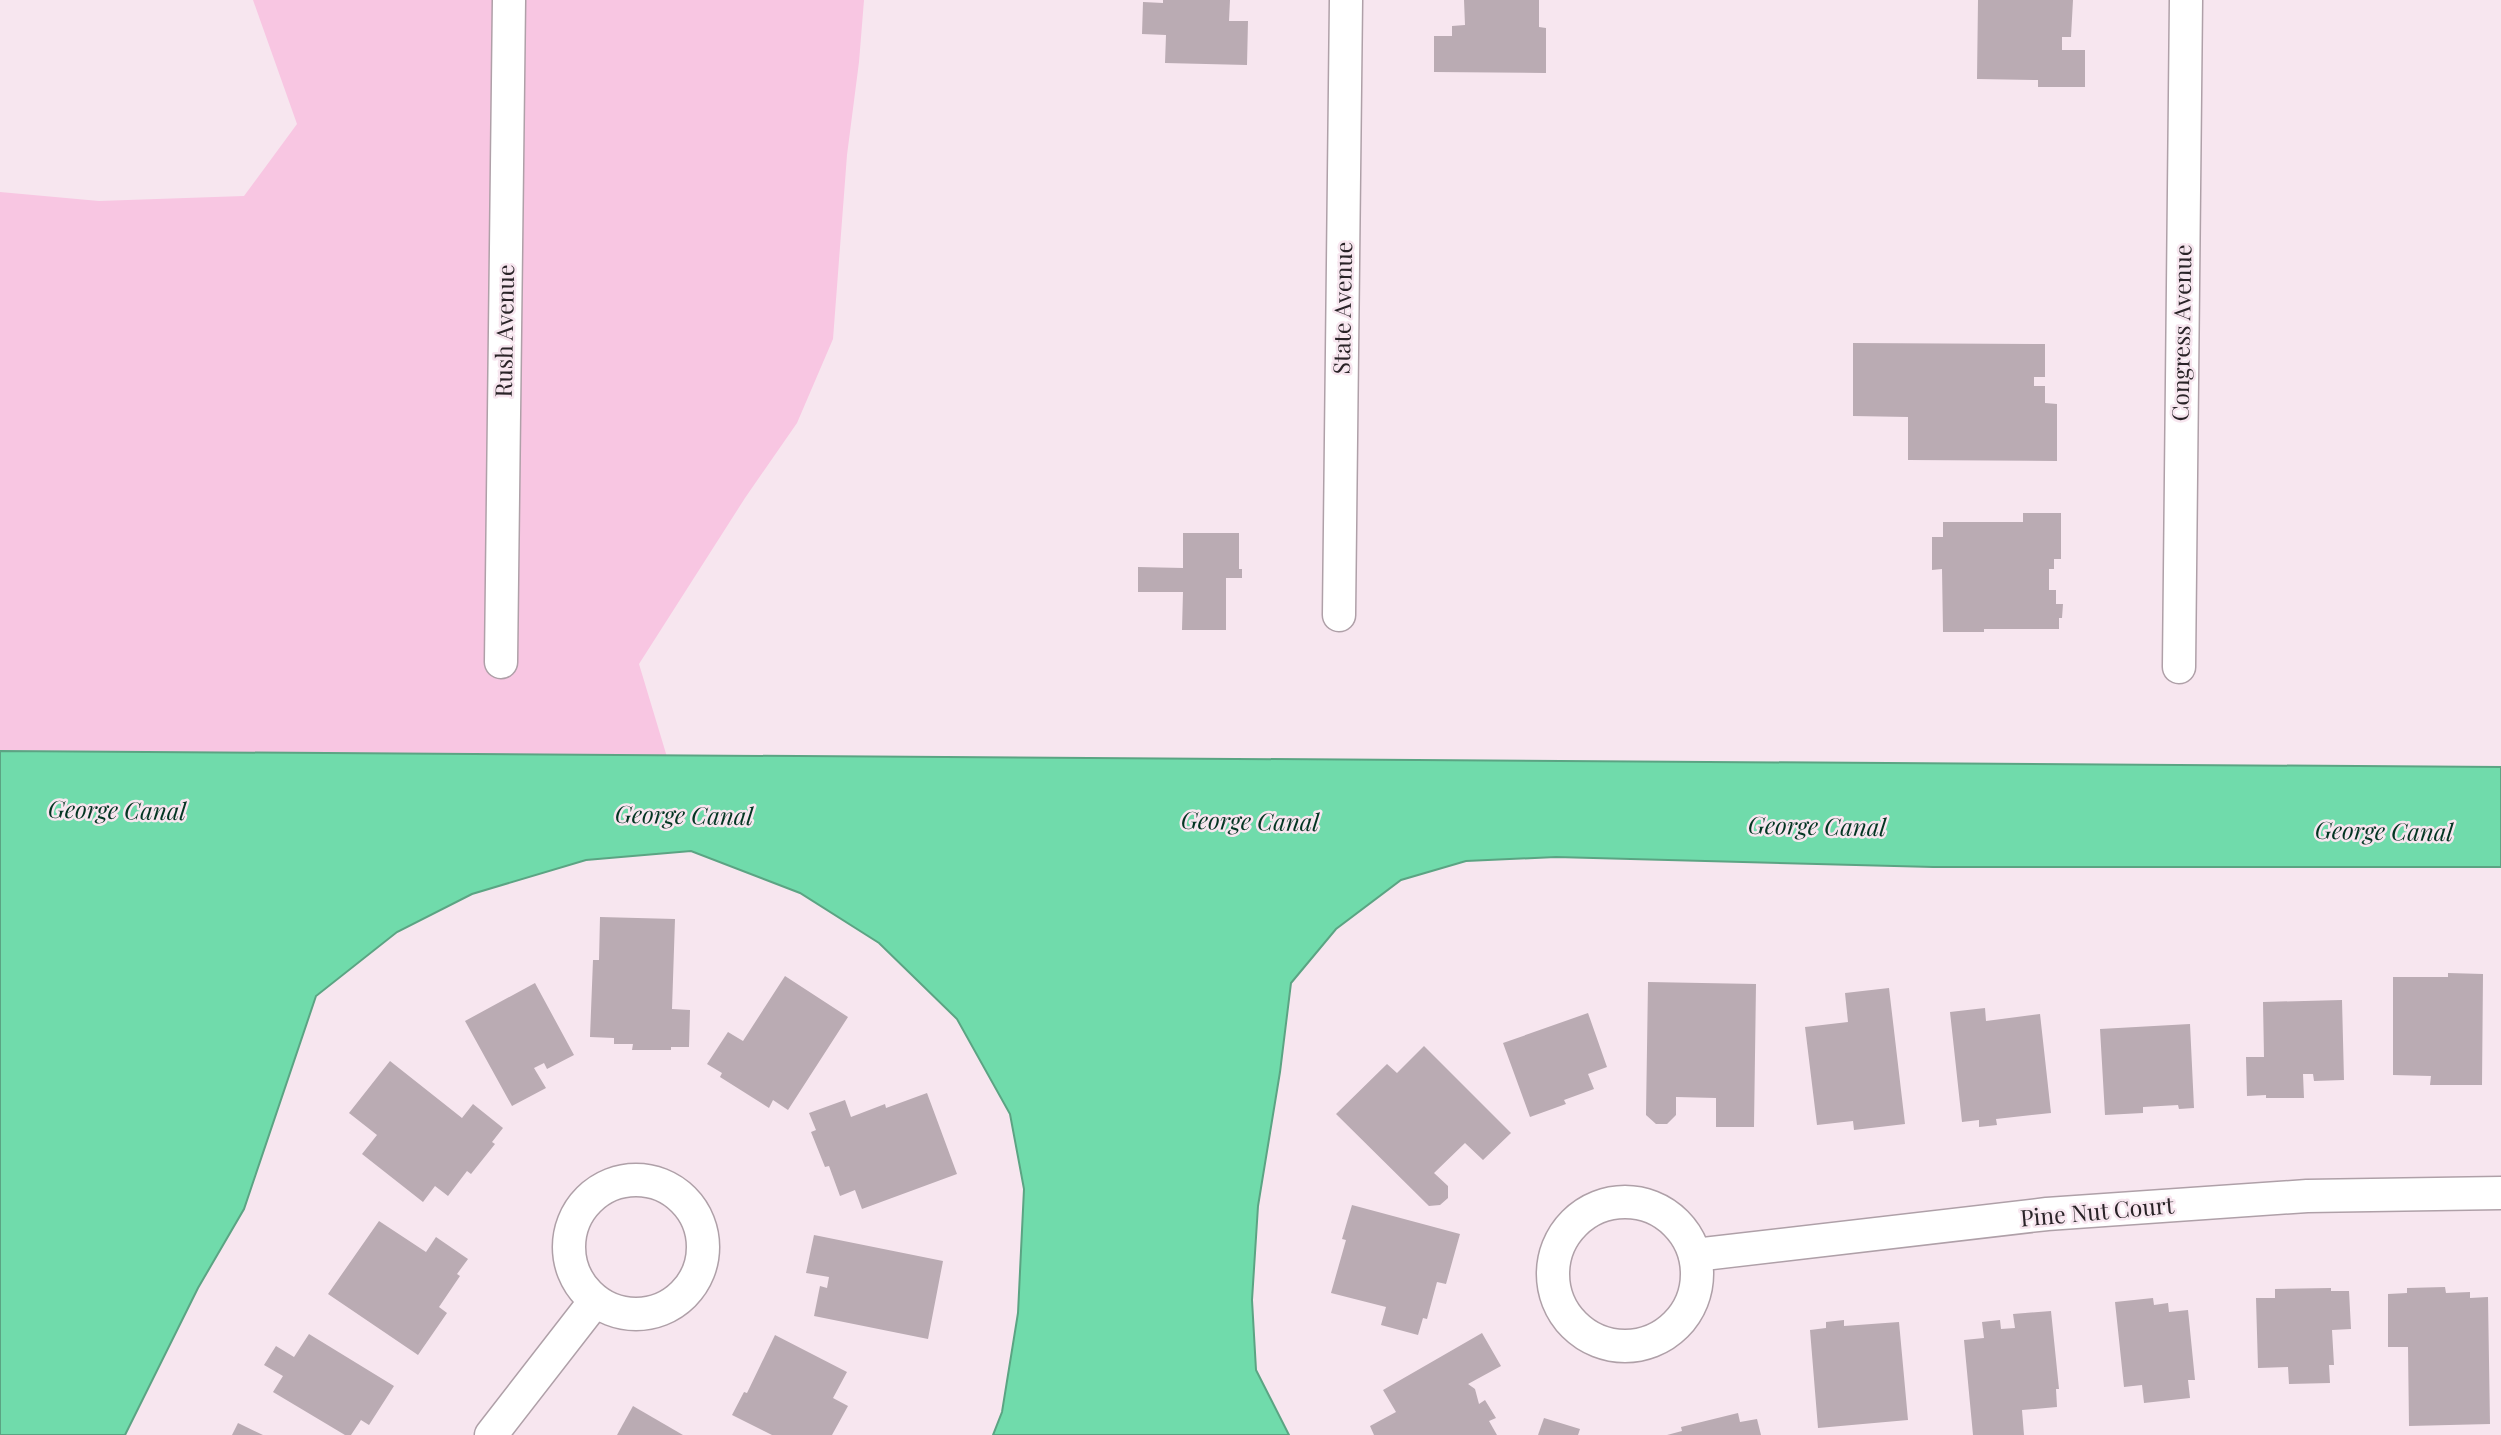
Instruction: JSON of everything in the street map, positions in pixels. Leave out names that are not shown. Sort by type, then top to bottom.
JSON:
[{"type":"street","name":"Rush Avenue","points":[[501,662],[509,0]]},
{"type":"street","name":"State Avenue","points":[[1339,615],[1346,0]]},
{"type":"street","name":"Congress Avenue","points":[[2179,667],[2186,0]]},
{"type":"street","points":[[620,1182],[655,1182],[673,1190],[691,1206],[701,1226],[705,1250],[696,1279],[682,1298],[662,1310],[639,1315],[615,1312],[595,1301],[579,1284],[570,1262],[569,1238],[576,1216],[589,1198],[620,1182]]},
{"type":"street","name":"Pine Nut Court","points":[[1695,1255],[2047,1214],[2307,1196],[2501,1193]]},
{"type":"street","points":[[1618,1202],[1643,1204],[1666,1214],[1684,1232],[1695,1255],[1696,1290],[1686,1314],[1669,1333],[1633,1347],[1608,1345],[1584,1336],[1566,1318],[1553,1286],[1553,1261],[1562,1237],[1578,1218],[1593,1209],[1618,1202]]},
{"type":"street","points":[[491,1435],[595,1301]]},
{"type":"shaded area","points":[[253,0],[864,0],[847,155],[833,339],[797,423],[745,498],[639,664],[667,757],[0,751],[0,192],[99,201],[244,196],[297,124]]},
{"type":"water","name":"George Canal","points":[[0,751],[2501,767],[2501,867],[1933,867],[1556,857],[1466,861],[1401,880],[1336,929],[1291,983],[1280,1072],[1258,1206],[1252,1300],[1256,1370],[1289,1435],[993,1435],[1002,1412],[1018,1313],[1024,1189],[1010,1114],[957,1019],[879,943],[800,893],[691,851],[586,860],[472,894],[397,932],[316,996],[244,1209],[198,1288],[125,1435],[0,1435]]},
{"type":"building","points":[[1163,0],[1230,0],[1229,21],[1248,21],[1247,65],[1165,63],[1166,35],[1142,34],[1143,2],[1163,3]]},
{"type":"building","points":[[1464,0],[1539,0],[1539,27],[1546,28],[1546,73],[1434,72],[1434,36],[1452,36],[1452,26],[1465,25]]},
{"type":"building","points":[[1978,0],[2073,0],[2071,37],[2062,37],[2062,50],[2085,50],[2085,87],[2038,87],[2038,80],[1977,79]]},
{"type":"building","points":[[1853,343],[2045,344],[2045,377],[2034,377],[2034,386],[2045,386],[2045,403],[2057,404],[2057,461],[1908,460],[1908,417],[1853,416]]},
{"type":"building","points":[[2023,513],[2061,513],[2061,559],[2054,559],[2054,569],[2049,569],[2049,590],[2056,590],[2056,604],[2063,604],[2059,629],[1943,632],[1942,569],[1932,570],[1932,537],[1943,537],[1943,522],[2023,522]]},
{"type":"building","points":[[1183,533],[1239,533],[1239,569],[1242,569],[1242,578],[1226,578],[1226,630],[1182,630],[1183,592],[1138,592],[1138,567],[1183,568]]},
{"type":"building","points":[[600,917],[675,919],[672,1009],[690,1010],[689,1047],[632,1050],[633,1044],[614,1044],[614,1038],[590,1037],[593,960],[599,960]]},
{"type":"building","points":[[2448,973],[2483,974],[2482,1085],[2430,1085],[2431,1076],[2393,1075],[2393,977],[2448,977]]},
{"type":"building","points":[[785,976],[848,1017],[788,1110],[773,1100],[769,1108],[720,1077],[722,1073],[707,1064],[728,1032],[743,1041]]},
{"type":"building","points":[[1648,982],[1756,984],[1754,1127],[1716,1127],[1716,1098],[1676,1097],[1676,1115],[1667,1124],[1656,1124],[1646,1115]]},
{"type":"building","points":[[535,983],[574,1055],[547,1069],[544,1063],[534,1068],[546,1088],[512,1106],[465,1021]]},
{"type":"building","points":[[1889,988],[1905,1124],[1854,1130],[1853,1121],[1817,1125],[1805,1027],[1848,1022],[1845,993]]},
{"type":"building","points":[[2342,1000],[2344,1080],[2314,1081],[2313,1074],[2303,1074],[2304,1098],[2247,1096],[2246,1057],[2264,1057],[2263,1002]]},
{"type":"building","points":[[1985,1008],[1986,1021],[2040,1014],[2051,1113],[1996,1119],[1997,1125],[1979,1127],[1979,1120],[1962,1122],[1950,1012]]},
{"type":"building","points":[[1588,1013],[1607,1067],[1588,1074],[1594,1089],[1564,1100],[1566,1104],[1530,1117],[1503,1043]]},
{"type":"building","points":[[2190,1024],[2194,1108],[2179,1109],[2178,1105],[2143,1107],[2143,1113],[2105,1115],[2100,1029]]},
{"type":"building","points":[[1424,1046],[1511,1133],[1483,1160],[1465,1143],[1434,1173],[1448,1186],[1448,1198],[1440,1205],[1429,1206],[1336,1114],[1387,1064],[1397,1073]]},
{"type":"building","points":[[390,1061],[462,1118],[473,1104],[503,1128],[492,1142],[495,1144],[471,1174],[467,1171],[448,1196],[435,1186],[423,1202],[362,1154],[377,1135],[349,1113]]},
{"type":"building","points":[[927,1093],[957,1174],[862,1209],[855,1190],[840,1196],[829,1166],[825,1167],[811,1132],[816,1130],[809,1113],[845,1100],[851,1117],[885,1104],[886,1108]]},
{"type":"building","points":[[1352,1205],[1460,1234],[1446,1284],[1437,1282],[1427,1319],[1423,1318],[1418,1335],[1381,1325],[1386,1307],[1331,1293],[1346,1240],[1342,1239]]},
{"type":"building","points":[[379,1221],[426,1252],[436,1237],[468,1259],[439,1307],[447,1313],[418,1355],[328,1294]]},
{"type":"building","points":[[814,1235],[943,1261],[928,1339],[814,1316],[820,1286],[827,1288],[829,1277],[806,1273]]},
{"type":"building","points":[[2445,1287],[2446,1293],[2470,1292],[2470,1298],[2488,1297],[2490,1424],[2409,1426],[2408,1347],[2388,1347],[2388,1294],[2407,1293],[2407,1288]]},
{"type":"building","points":[[2331,1288],[2331,1291],[2349,1291],[2351,1329],[2332,1330],[2334,1365],[2329,1365],[2330,1383],[2289,1384],[2288,1367],[2258,1368],[2256,1298],[2275,1298],[2275,1289]]},
{"type":"building","points":[[2153,1298],[2154,1305],[2168,1303],[2169,1312],[2188,1310],[2195,1380],[2188,1380],[2190,1398],[2144,1403],[2142,1385],[2124,1387],[2115,1302]]},
{"type":"building","points":[[2051,1311],[2059,1389],[2056,1389],[2057,1407],[2022,1410],[2024,1435],[1973,1435],[1964,1340],[1984,1338],[1982,1322],[2000,1320],[2001,1329],[2015,1328],[2013,1314]]},
{"type":"building","points":[[1844,1320],[1844,1326],[1899,1322],[1908,1420],[1818,1428],[1810,1330],[1826,1328],[1826,1322]]},
{"type":"building","points":[[1482,1333],[1501,1366],[1468,1384],[1475,1389],[1479,1404],[1485,1400],[1496,1418],[1489,1421],[1497,1435],[1374,1435],[1370,1426],[1396,1412],[1383,1390]]},
{"type":"building","points":[[309,1334],[394,1386],[369,1425],[361,1420],[351,1435],[345,1435],[273,1392],[283,1376],[264,1365],[276,1346],[294,1357]]},
{"type":"building","points":[[775,1335],[847,1372],[833,1398],[848,1406],[832,1435],[772,1435],[732,1415],[744,1392],[747,1393]]},
{"type":"building","points":[[633,1406],[683,1435],[617,1435]]},
{"type":"building","points":[[1738,1413],[1740,1422],[1757,1419],[1761,1435],[1667,1435],[1682,1431],[1681,1427]]},
{"type":"building","points":[[1544,1418],[1580,1429],[1578,1435],[1538,1435]]},
{"type":"building","points":[[238,1423],[263,1435],[232,1435]]}]
